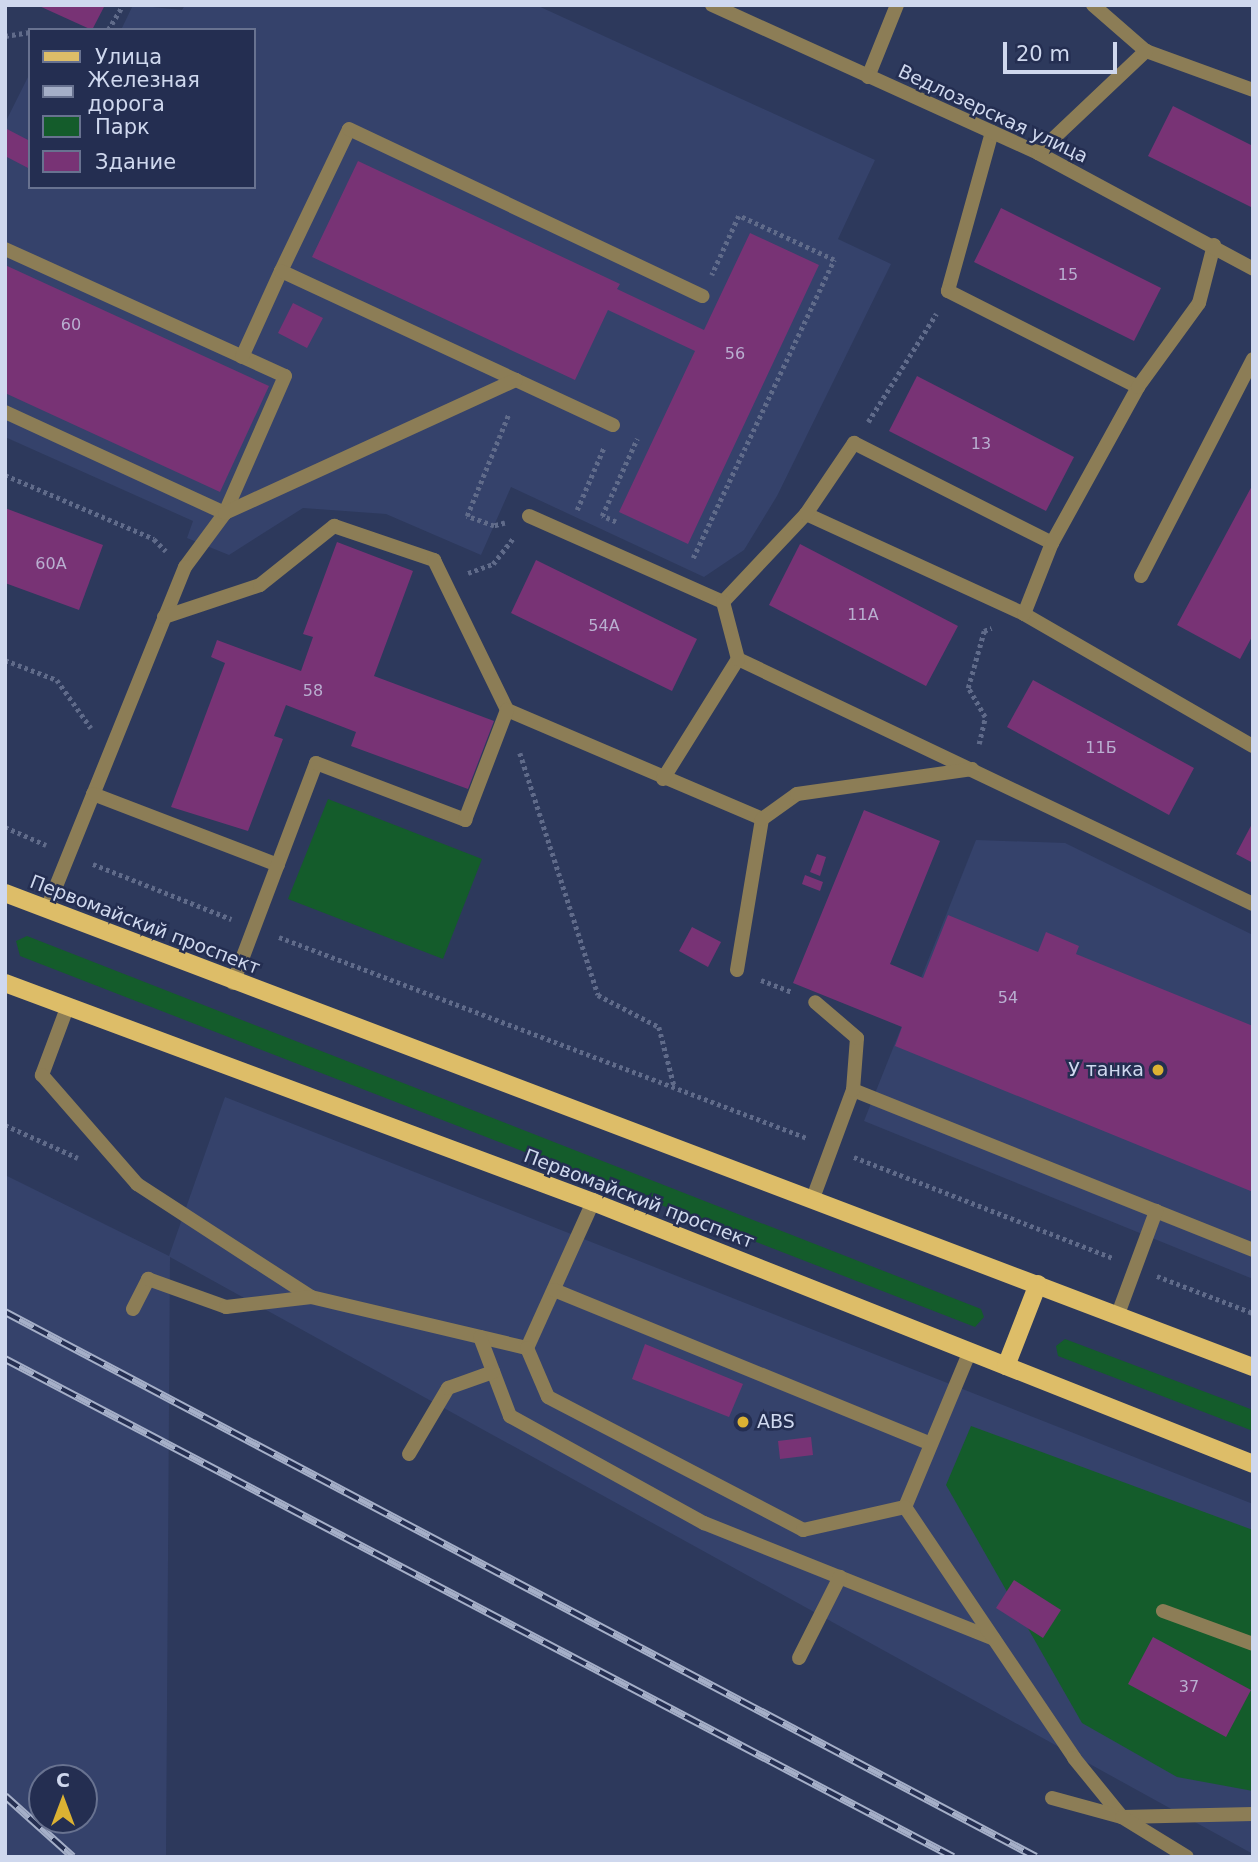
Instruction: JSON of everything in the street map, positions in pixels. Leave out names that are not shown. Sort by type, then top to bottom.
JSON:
[{"type":"main road","name":"Первомайский проспект","points":[[5,893],[233,983],[813,1198],[1253,1367]]},
{"type":"main road","name":"Первомайский проспект","points":[[5,983],[593,1202],[1253,1464]]},
{"type":"main road","points":[[1006,1366],[1038,1284]]},
{"type":"street","name":"Ведлозерская улица","points":[[712,5],[1038,153],[1214,245],[1253,269]]},
{"type":"street","points":[[868,77],[897,5]]},
{"type":"street","points":[[1093,5],[1146,51],[1253,90]]},
{"type":"street","points":[[1038,153],[1146,51]]},
{"type":"street","points":[[242,357],[349,129],[702,296]]},
{"type":"street","points":[[992,132],[948,291],[1138,387]]},
{"type":"street","points":[[1024,614],[1052,543],[1138,387],[1199,303],[1214,245]]},
{"type":"street","points":[[5,249],[285,376],[225,513],[184,567],[47,909]]},
{"type":"street","points":[[281,271],[613,425]]},
{"type":"street","points":[[1141,576],[1253,359]]},
{"type":"street","points":[[5,412],[225,513],[516,380]]},
{"type":"street","points":[[723,602],[806,514],[854,443],[1052,543]]},
{"type":"street","points":[[806,514],[1024,614],[1253,746]]},
{"type":"street","points":[[529,516],[723,602]]},
{"type":"street","points":[[164,617],[260,585],[334,526],[434,560],[448,581],[507,710],[663,779],[762,819]]},
{"type":"street","points":[[663,779],[738,659],[723,602]]},
{"type":"street","points":[[738,659],[974,768],[1253,904]]},
{"type":"street","points":[[233,983],[316,763],[465,820],[507,710]]},
{"type":"street","points":[[737,970],[762,819],[797,794],[974,768]]},
{"type":"street","points":[[93,794],[278,865]]},
{"type":"street","points":[[813,1198],[853,1090],[857,1038],[815,1002]]},
{"type":"street","points":[[67,1008],[42,1075],[137,1184],[311,1297],[527,1348]]},
{"type":"street","points":[[853,1090],[1253,1250]]},
{"type":"street","points":[[593,1202],[527,1348],[548,1397],[803,1530],[905,1507]]},
{"type":"street","points":[[1118,1314],[1156,1211]]},
{"type":"street","points":[[133,1308],[148,1279],[226,1307],[311,1297]]},
{"type":"street","points":[[554,1290],[928,1443]]},
{"type":"street","points":[[480,1337],[510,1416],[704,1523],[994,1639]]},
{"type":"street","points":[[905,1507],[928,1443],[970,1351]]},
{"type":"street","points":[[409,1454],[448,1388],[493,1372]]},
{"type":"street","points":[[905,1507],[1074,1758],[1122,1816],[1187,1857]]},
{"type":"street","points":[[799,1658],[840,1577]]},
{"type":"street","points":[[1163,1611],[1253,1644]]},
{"type":"street","points":[[1052,1798],[1122,1816],[1253,1814]]},
{"type":"path","points":[[109,28],[124,5]]},
{"type":"path","points":[[5,36],[28,32]]},
{"type":"path","points":[[684,554],[696,559],[834,260],[739,216],[702,296]]},
{"type":"path","points":[[854,443],[918,349],[948,291]]},
{"type":"path","points":[[613,425],[638,437],[602,516],[625,527]]},
{"type":"path","points":[[494,526],[467,516],[506,428]]},
{"type":"path","points":[[575,515],[596,467]]},
{"type":"path","points":[[5,475],[153,539],[169,555]]},
{"type":"path","points":[[448,581],[493,564],[529,516]]},
{"type":"path","points":[[974,768],[985,717],[968,688],[984,631],[1024,614]]},
{"type":"path","points":[[5,660],[57,680],[109,753]]},
{"type":"path","points":[[507,710],[598,995],[659,1027],[674,1085]]},
{"type":"path","points":[[5,827],[253,928],[674,1085],[1253,1313]]},
{"type":"path","points":[[737,970],[815,1002]]},
{"type":"path","points":[[5,1125],[89,1163]]},
{"type":"shaded area","points":[[133,5],[182,10],[185,5],[536,5],[875,160],[838,239],[891,264],[777,496],[744,550],[704,577],[511,487],[481,555],[386,514],[303,508],[229,555],[187,538],[193,521],[5,437],[5,123],[28,77],[28,189],[256,189],[256,28],[122,28]]},
{"type":"shaded area","points":[[976,840],[1065,843],[1253,935],[1253,1279],[864,1121]]},
{"type":"shaded area","points":[[225,1097],[1253,1504],[1253,1854],[170,1257],[166,1857],[5,1857],[5,1175],[169,1256]]},
{"type":"green space","points":[[328,799],[482,859],[443,959],[288,899]]},
{"type":"green space","points":[[27,936],[981,1309],[984,1317],[975,1327],[20,956],[16,941]]},
{"type":"green space","points":[[1065,1339],[1253,1410],[1253,1431],[1058,1356],[1056,1346]]},
{"type":"green space","points":[[971,1426],[1253,1530],[1253,1791],[1177,1777],[1082,1723],[946,1485]]},
{"type":"building","points":[[37,5],[105,5],[93,28]]},
{"type":"building","points":[[1173,106],[1253,146],[1253,208],[1148,156]]},
{"type":"building","points":[[5,128],[28,140],[28,168],[5,156]]},
{"type":"building","points":[[358,161],[620,284],[617,289],[704,330],[750,233],[819,265],[688,544],[619,512],[695,351],[608,310],[575,380],[312,257]]},
{"type":"building","points":[[1001,208],[1161,288],[1134,341],[974,262]]},
{"type":"building","points":[[5,265],[269,386],[220,492],[5,393]]},
{"type":"building","points":[[293,303],[323,318],[307,348],[278,333]]},
{"type":"building","points":[[917,376],[1074,457],[1046,511],[889,431]]},
{"type":"building","points":[[1253,484],[1253,635],[1240,659],[1177,625]]},
{"type":"building","points":[[5,508],[103,545],[79,610],[5,583]]},
{"type":"building","points":[[337,542],[413,571],[374,676],[494,721],[468,789],[351,746],[356,732],[286,705],[274,736],[283,739],[248,831],[171,807],[225,663],[211,657],[217,640],[301,671],[313,637],[303,634]]},
{"type":"building","points":[[800,544],[958,626],[926,686],[769,605]]},
{"type":"building","points":[[536,560],[697,639],[672,691],[511,613]]},
{"type":"building","points":[[1033,680],[1194,768],[1169,815],[1007,727]]},
{"type":"building","points":[[864,810],[940,841],[890,964],[923,978],[948,915],[1038,952],[1046,932],[1079,946],[1076,954],[1253,1026],[1253,1192],[895,1046],[902,1027],[793,983]]},
{"type":"building","points":[[1253,822],[1253,863],[1236,854]]},
{"type":"building","points":[[817,854],[826,857],[820,876],[810,872]]},
{"type":"building","points":[[805,875],[823,882],[820,891],[802,884]]},
{"type":"building","points":[[692,927],[721,942],[708,967],[679,951]]},
{"type":"building","points":[[645,1344],[743,1384],[729,1417],[632,1379]]},
{"type":"building","points":[[811,1437],[813,1455],[780,1459],[778,1441]]},
{"type":"building","points":[[1014,1580],[1061,1610],[1043,1638],[996,1608]]},
{"type":"building","points":[[1153,1637],[1251,1690],[1226,1737],[1128,1684]]},
{"type":"railway","points":[[5,1312],[1036,1857]]},
{"type":"railway","points":[[5,1359],[953,1857]]},
{"type":"railway","points":[[5,1796],[73,1857]]},
{"type":"place","name":"У танка","points":[[1158,1070]]},
{"type":"place","name":"ABS","points":[[743,1422]]}]
